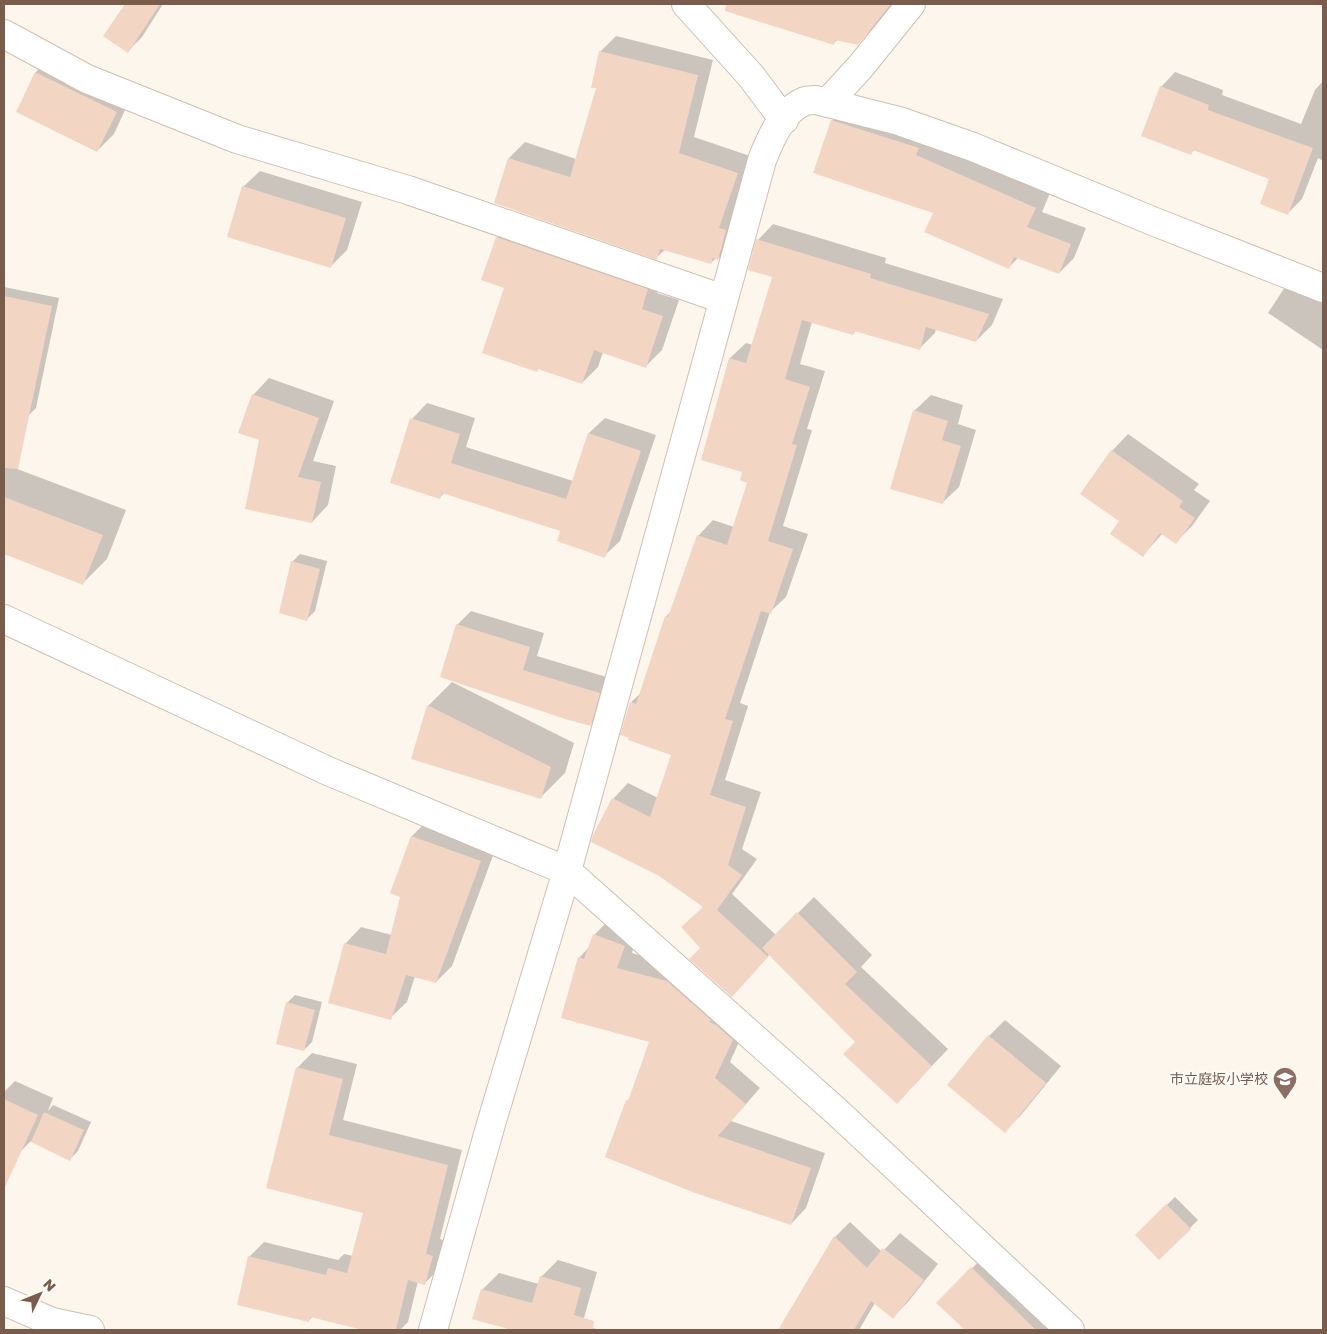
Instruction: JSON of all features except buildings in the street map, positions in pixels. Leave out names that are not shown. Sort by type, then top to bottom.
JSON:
[{"type":"street","points":[[686,4],[751,76],[784,120]]},
{"type":"street","points":[[828,102],[861,66],[911,4]]},
{"type":"street","points":[[4,34],[87,79],[237,139],[408,190],[724,300]]},
{"type":"street","points":[[433,1330],[491,1124],[567,871],[762,160],[772,134],[793,109],[805,101],[816,100],[899,121],[973,147],[1323,288]]},
{"type":"street","points":[[4,619],[328,771],[567,871],[836,1111],[1070,1330]]},
{"type":"street","points":[[4,1300],[52,1322],[90,1330]]},
{"type":"place","name":"市立庭坂小学校","points":[[1285,1100]]}]
